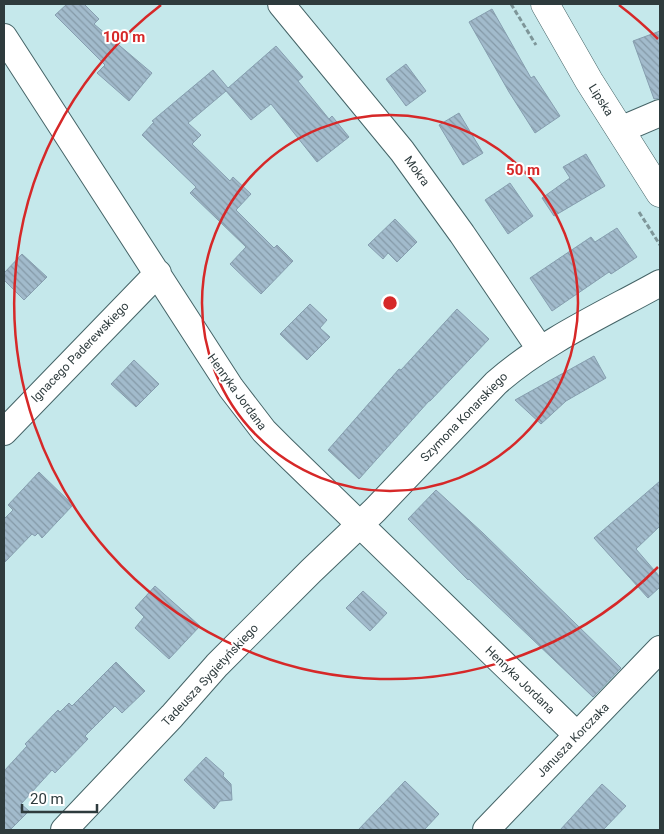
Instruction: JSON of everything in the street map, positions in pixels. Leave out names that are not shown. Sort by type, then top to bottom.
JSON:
[{"type":"main road","name":"Lipska","points":[[545,4],[589,81],[660,194]]},
{"type":"street","name":"Mokra","points":[[281,4],[413,166],[540,349]]},
{"type":"street","name":"Henryka Jordana","points":[[4,37],[247,410],[282,449],[577,735]]},
{"type":"street","points":[[620,130],[660,113]]},
{"type":"street","name":"Ignacego Paderewskiego","points":[[4,432],[158,273]]},
{"type":"street","name":"Szymona Konarskiego","points":[[360,524],[496,383],[517,365],[540,349],[660,283]]},
{"type":"street","name":"Tadeusza Sygietyńskiego","points":[[64,830],[172,716],[217,665],[310,571],[360,524]]},
{"type":"street","name":"Janusza Korczaka","points":[[486,830],[660,650]]},
{"type":"building","points":[[67,4],[84,4],[99,19],[94,24],[152,73],[129,101],[97,73],[105,65],[55,15]]},
{"type":"building","points":[[492,9],[531,78],[534,76],[560,116],[535,133],[469,22]]},
{"type":"building","points":[[660,31],[660,98],[654,99],[633,41]]},
{"type":"building","points":[[276,46],[303,77],[298,81],[329,119],[332,116],[349,137],[317,162],[271,104],[251,120],[226,91],[188,123],[201,135],[192,144],[230,181],[233,177],[251,194],[236,210],[274,248],[277,245],[293,261],[261,294],[230,264],[246,247],[190,193],[196,187],[142,135],[154,122],[152,121],[213,70],[228,88]]},
{"type":"building","points":[[406,64],[426,91],[406,106],[386,79]]},
{"type":"building","points":[[459,113],[483,153],[463,165],[439,125]]},
{"type":"building","points":[[586,154],[605,186],[554,216],[542,198],[570,178],[563,167]]},
{"type":"building","points":[[510,183],[533,216],[508,234],[485,200]]},
{"type":"building","points":[[395,219],[417,242],[397,262],[388,253],[383,259],[368,245]]},
{"type":"building","points":[[617,228],[637,257],[611,274],[609,272],[552,311],[530,278],[591,237],[595,242]]},
{"type":"building","points":[[22,254],[47,277],[24,300],[4,280],[4,273]]},
{"type":"building","points":[[310,304],[327,320],[320,328],[330,337],[307,360],[280,334]]},
{"type":"building","points":[[457,309],[489,339],[429,401],[359,479],[328,450],[399,369],[401,370]]},
{"type":"building","points":[[594,356],[606,378],[566,401],[541,424],[515,400]]},
{"type":"building","points":[[134,360],[159,384],[136,407],[111,384]]},
{"type":"building","points":[[39,472],[73,505],[42,538],[38,533],[35,536],[32,534],[4,563],[4,519],[13,510],[8,505]]},
{"type":"building","points":[[660,481],[660,526],[636,549],[660,577],[660,587],[648,598],[594,538]]},
{"type":"building","points":[[436,490],[483,533],[621,668],[593,697],[468,580],[408,519]]},
{"type":"building","points":[[155,586],[200,626],[169,659],[135,628],[144,617],[135,608]]},
{"type":"building","points":[[363,591],[387,613],[370,631],[346,608]]},
{"type":"building","points":[[116,662],[145,691],[122,713],[115,706],[85,736],[88,739],[55,773],[52,770],[21,804],[29,811],[10,830],[4,830],[4,771],[27,746],[25,744],[58,710],[60,712],[69,703],[72,706]]},
{"type":"building","points":[[206,757],[224,773],[223,776],[231,784],[232,800],[220,801],[214,809],[184,780]]},
{"type":"building","points":[[405,781],[439,814],[424,830],[358,830]]},
{"type":"building","points":[[602,784],[626,806],[603,830],[560,830]]}]
